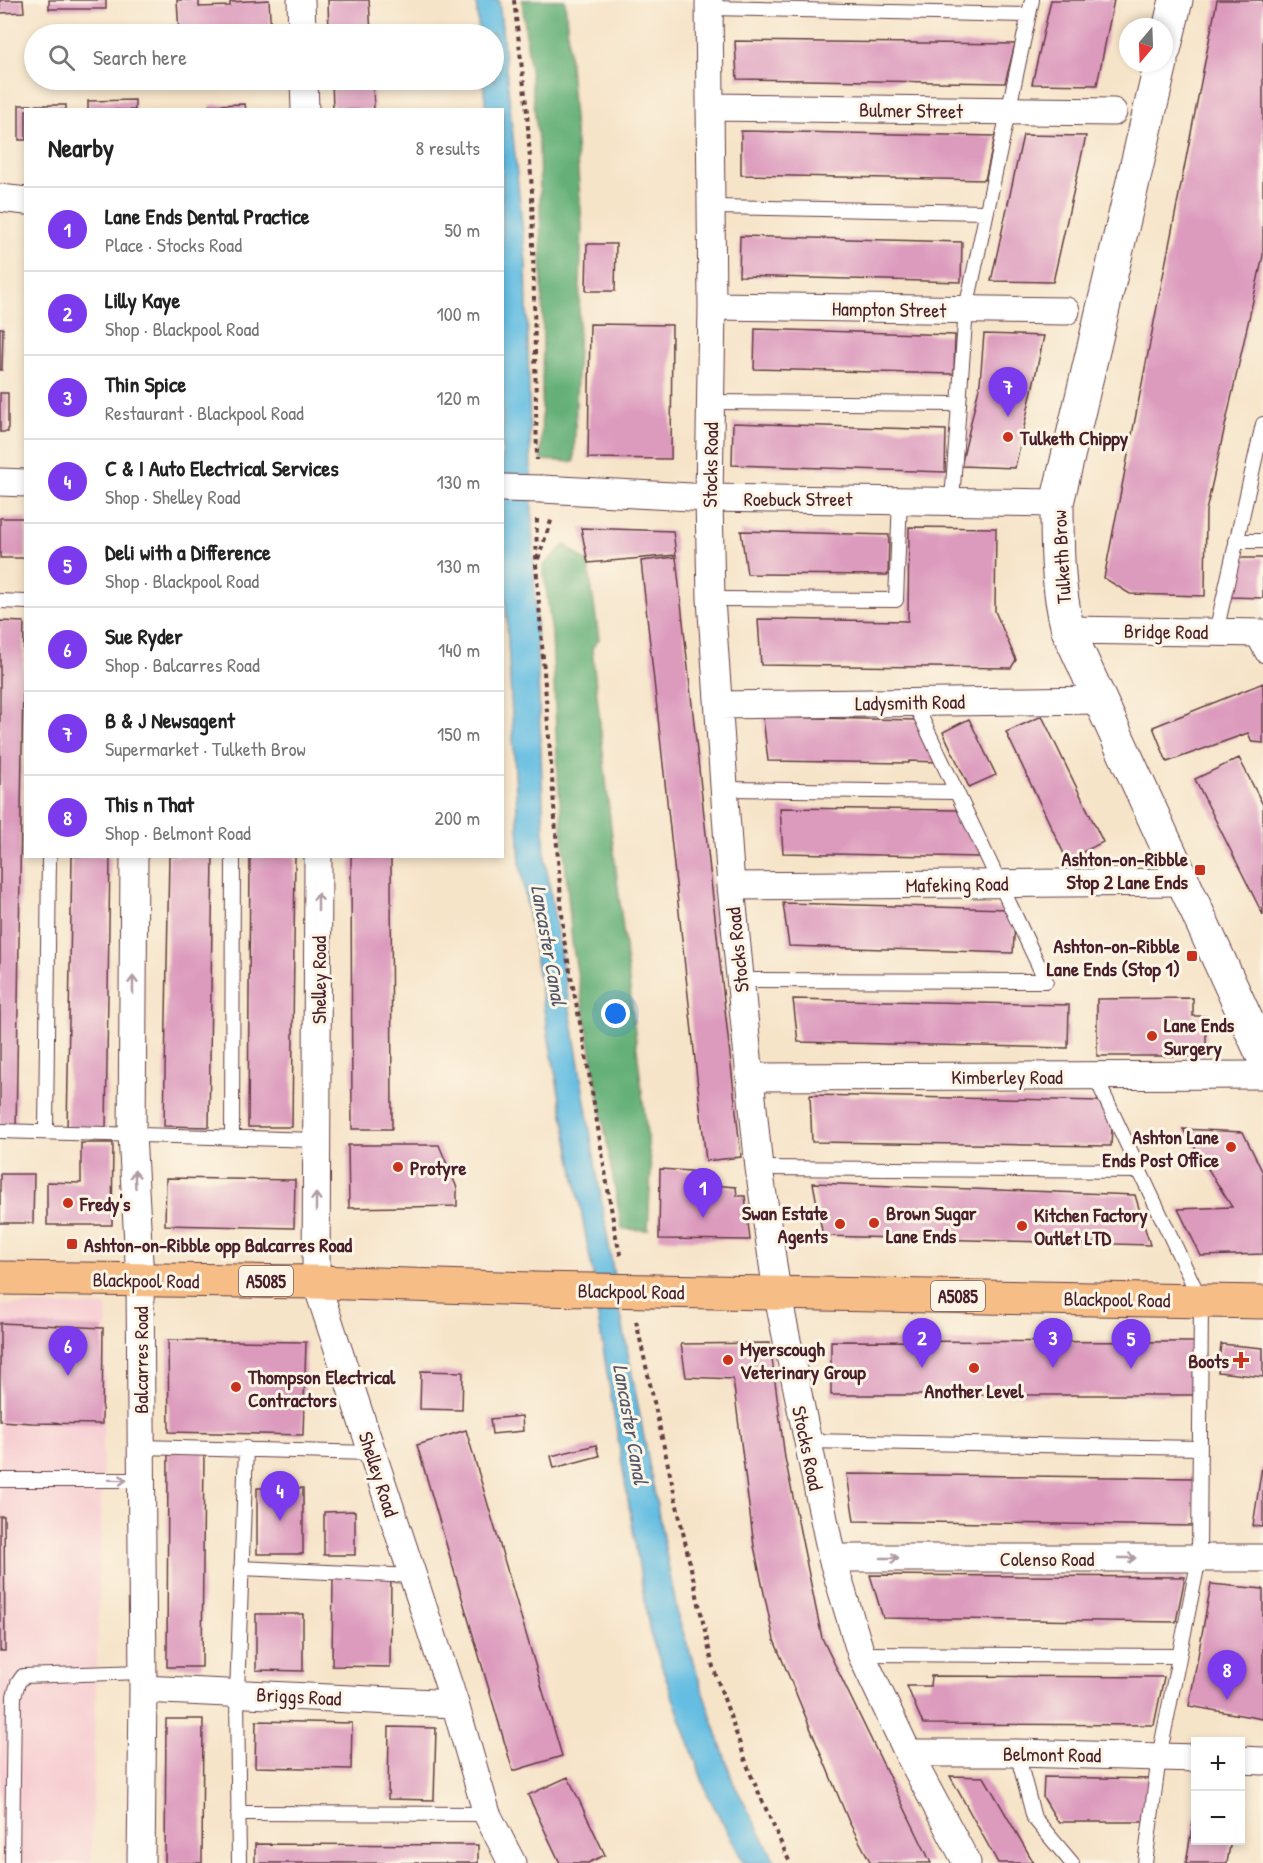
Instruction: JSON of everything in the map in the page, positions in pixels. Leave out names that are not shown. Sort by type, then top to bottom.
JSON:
[{"type":"highway","name":"Blackpool Road","points":[[0,1278],[316,1282],[532,1289],[644,1302],[777,1293],[1263,1302]]},
{"type":"street","points":[[301,0],[302,24]]},
{"type":"street","points":[[1172,18],[1176,0]]},
{"type":"street","name":"Stocks Road","points":[[710,4],[712,306],[709,498],[711,599],[731,886],[759,1168],[777,1293],[831,1558],[861,1654],[908,1753],[967,1863]]},
{"type":"street","name":"Tulketh Brow","points":[[1159,72],[1057,503],[1057,571],[1068,630],[1263,1056]]},
{"type":"street","points":[[304,90],[305,108]]},
{"type":"street","name":"Bulmer Street","points":[[710,107],[1113,112]]},
{"type":"street","points":[[0,198],[24,201]]},
{"type":"street","name":"Hampton Street","points":[[712,306],[1066,311]]},
{"type":"street","points":[[0,482],[24,483]]},
{"type":"street","name":"Roebuck Street","points":[[504,488],[562,489],[709,498],[1057,503]]},
{"type":"street","name":"Bridge Road","points":[[1068,630],[1216,632],[1259,640]]},
{"type":"street","name":"Ladysmith Road","points":[[720,705],[1099,700]]},
{"type":"street","name":"Balcarres Road","points":[[134,858],[132,1134],[140,1280],[143,1680],[141,1863]]},
{"type":"street","name":"Shelley Road","points":[[318,858],[316,1282],[454,1704],[487,1814],[512,1863]]},
{"type":"street","name":"Mafeking Road","points":[[731,886],[1183,882]]},
{"type":"street","name":"Kimberley Road","points":[[750,1077],[1263,1075]]},
{"type":"street","name":"Colenso Road","points":[[831,1558],[1263,1558]]},
{"type":"street","name":"Briggs Road","points":[[143,1680],[237,1693],[454,1704]]},
{"type":"street","name":"Belmont Road","points":[[908,1753],[1017,1753],[1191,1758]]},
{"type":"street","points":[[1245,1760],[1263,1761]]},
{"type":"lane","points":[[952,500],[966,309],[1032,0]]},
{"type":"lane","points":[[710,4],[1029,15]]},
{"type":"lane","points":[[712,207],[986,212]]},
{"type":"lane","points":[[711,402],[959,404]]},
{"type":"lane","points":[[1216,632],[1263,424]]},
{"type":"lane","points":[[711,599],[896,600],[900,499]]},
{"type":"lane","points":[[1236,541],[1263,542]]},
{"type":"lane","points":[[0,601],[24,602]]},
{"type":"lane","points":[[741,980],[1046,981],[914,702]]},
{"type":"lane","points":[[725,789],[956,792]]},
{"type":"lane","points":[[46,1131],[49,858]]},
{"type":"lane","points":[[232,1137],[233,858]]},
{"type":"lane","points":[[1095,1076],[1201,1301],[1198,1558],[1160,1757],[1144,1863]]},
{"type":"lane","points":[[0,1131],[317,1140]]},
{"type":"lane","points":[[759,1168],[1140,1171]]},
{"type":"lane","points":[[806,1440],[1200,1448]]},
{"type":"lane","points":[[141,1447],[372,1453]]},
{"type":"lane","points":[[239,1863],[237,1693],[246,1448]]},
{"type":"lane","points":[[0,1480],[141,1480]]},
{"type":"lane","points":[[241,1569],[412,1576]]},
{"type":"lane","points":[[861,1654],[1179,1656]]},
{"type":"lane","points":[[12,1863],[14,1696],[23,1676],[143,1680]]},
{"type":"lane","points":[[1017,1753],[1034,1818],[1072,1863]]},
{"type":"lane","points":[[238,1813],[487,1814]]},
{"type":"path","points":[[514,0],[527,112],[532,192],[537,464]]},
{"type":"path","points":[[536,564],[562,489]]},
{"type":"path","points":[[537,508],[536,564],[564,940],[623,1267]]},
{"type":"path","points":[[644,1302],[713,1667],[750,1773],[790,1863]]},
{"type":"shaded area","points":[[0,1305],[107,1306],[91,1863],[0,1863]]},
{"type":"green space","points":[[522,0],[565,0],[582,225],[574,462],[541,460],[543,330],[539,149]]},
{"type":"green space","points":[[565,545],[588,563],[599,639],[592,648],[651,1169],[648,1230],[622,1229],[572,942],[558,777],[552,634],[543,566]]},
{"type":"water","points":[[476,0],[499,0],[501,24],[478,24]]},
{"type":"water","name":"Lancaster Canal","points":[[504,49],[526,263],[532,520],[545,860],[617,1295],[678,1617],[733,1782],[776,1863],[744,1863],[707,1793],[650,1633],[594,1293],[596,1290],[549,1039],[520,863],[504,569],[504,108],[486,108],[484,90],[504,90]]},
{"type":"building","points":[[0,0],[23,0],[24,12],[0,13]]},
{"type":"building","points":[[49,0],[106,0],[106,9],[49,9]]},
{"type":"building","points":[[177,0],[199,0],[199,7],[230,6],[230,2],[269,0],[270,24],[178,24]]},
{"type":"building","points":[[328,0],[369,0],[370,24],[329,24]]},
{"type":"building","points":[[1051,0],[1114,0],[1097,85],[1032,84]]},
{"type":"building","points":[[1217,0],[1263,0],[1263,256],[1206,511],[1205,596],[1130,594],[1104,578]]},
{"type":"building","points":[[735,41],[1015,44],[1005,83],[737,79]]},
{"type":"building","points":[[332,90],[373,90],[374,108],[333,108]]},
{"type":"building","points":[[135,100],[135,108],[88,108],[88,101]]},
{"type":"building","points":[[245,104],[246,108],[210,108],[210,105]]},
{"type":"building","points":[[19,105],[66,105],[66,108],[24,108],[24,140],[19,140]]},
{"type":"building","points":[[741,131],[995,136],[985,180],[741,175]]},
{"type":"building","points":[[1023,135],[1086,136],[1053,282],[991,281]]},
{"type":"building","points":[[740,236],[962,242],[961,282],[739,276]]},
{"type":"building","points":[[587,244],[616,244],[615,291],[586,291]]},
{"type":"building","points":[[590,324],[672,325],[671,459],[588,458]]},
{"type":"building","points":[[0,328],[3,328],[2,370],[0,370]]},
{"type":"building","points":[[755,329],[955,335],[954,374],[754,369]]},
{"type":"building","points":[[984,334],[1044,336],[1015,468],[961,466],[980,383]]},
{"type":"building","points":[[0,393],[8,393],[8,432],[0,432]]},
{"type":"building","points":[[733,423],[946,430],[945,472],[732,465]]},
{"type":"building","points":[[0,518],[24,518],[24,558],[0,558]]},
{"type":"building","points":[[909,527],[996,528],[995,611],[1016,660],[1011,668],[761,665],[758,619],[908,621]]},
{"type":"building","points":[[581,528],[673,531],[676,555],[588,563]]},
{"type":"building","points":[[741,531],[889,535],[888,575],[747,574]]},
{"type":"building","points":[[676,557],[741,1157],[706,1161],[641,561]]},
{"type":"building","points":[[1239,558],[1263,558],[1263,598],[1230,597]]},
{"type":"building","points":[[0,621],[24,622],[16,1132],[0,1132]]},
{"type":"building","points":[[1263,683],[1263,743],[1252,742],[1248,733],[1167,762],[1153,727]]},
{"type":"building","points":[[1042,716],[1103,842],[1067,860],[1006,732]]},
{"type":"building","points":[[763,717],[917,720],[937,762],[768,761]]},
{"type":"building","points":[[969,719],[996,775],[969,787],[943,732]]},
{"type":"building","points":[[1239,758],[1263,805],[1263,915],[1195,779]]},
{"type":"building","points":[[780,808],[960,810],[982,854],[979,857],[783,853]]},
{"type":"building","points":[[72,858],[110,858],[106,1130],[67,1129]]},
{"type":"building","points":[[169,858],[213,858],[209,1127],[164,1126]]},
{"type":"building","points":[[250,858],[295,858],[292,1127],[248,1127]]},
{"type":"building","points":[[351,858],[391,858],[392,1129],[352,1129]]},
{"type":"building","points":[[783,903],[1008,909],[1015,922],[1013,953],[789,946]]},
{"type":"building","name":"Lane Ends Surgery","points":[[1193,998],[1193,1016],[1206,1016],[1206,1056],[1097,1056],[1097,999]]},
{"type":"building","points":[[793,999],[1069,1005],[1068,1048],[798,1042]]},
{"type":"building","points":[[810,1095],[1100,1101],[1112,1126],[1111,1146],[812,1142]]},
{"type":"building","points":[[1183,1129],[1243,1132],[1263,1173],[1263,1254],[1201,1256],[1178,1209],[1232,1207]]},
{"type":"building","points":[[81,1143],[113,1143],[112,1225],[47,1225],[47,1182],[81,1183]]},
{"type":"building","name":"Protyre","points":[[348,1145],[439,1145],[457,1188],[457,1206],[349,1208]]},
{"type":"building","points":[[660,1169],[691,1171],[691,1197],[711,1197],[712,1185],[736,1187],[737,1196],[745,1196],[750,1240],[659,1239]]},
{"type":"building","points":[[0,1174],[34,1174],[33,1223],[0,1223]]},
{"type":"building","points":[[166,1178],[295,1180],[294,1228],[165,1225]]},
{"type":"building","points":[[813,1183],[1135,1195],[1150,1245],[823,1236]]},
{"type":"building","points":[[0,1323],[103,1328],[102,1424],[0,1421]]},
{"type":"building","name":"Thompson Electrical Contractors","points":[[168,1340],[306,1342],[303,1435],[169,1432]]},
{"type":"building","points":[[831,1341],[1197,1342],[1196,1395],[831,1395]]},
{"type":"building","points":[[770,1343],[785,1458],[822,1638],[931,1863],[871,1863],[849,1822],[774,1640],[754,1546],[733,1379],[686,1377],[681,1344]]},
{"type":"building","name":"Boots","points":[[1221,1344],[1263,1348],[1263,1377],[1218,1372]]},
{"type":"building","points":[[421,1371],[463,1372],[462,1410],[420,1409]]},
{"type":"building","points":[[522,1416],[523,1431],[492,1434],[490,1419]]},
{"type":"building","points":[[466,1430],[562,1756],[513,1771],[417,1445]]},
{"type":"building","points":[[596,1445],[599,1456],[554,1468],[551,1456]]},
{"type":"building","points":[[168,1451],[204,1451],[202,1667],[167,1667]]},
{"type":"building","points":[[1263,1466],[1263,1527],[1253,1526]]},
{"type":"building","points":[[847,1474],[1194,1478],[1194,1526],[854,1521]]},
{"type":"building","points":[[257,1488],[303,1488],[303,1554],[257,1554]]},
{"type":"building","points":[[355,1511],[355,1555],[324,1555],[324,1512]]},
{"type":"building","points":[[0,1516],[4,1516],[5,1651],[0,1651]]},
{"type":"building","points":[[870,1575],[1185,1577],[1176,1622],[883,1618]]},
{"type":"building","points":[[333,1576],[391,1576],[390,1667],[332,1666]]},
{"type":"building","points":[[1211,1584],[1263,1589],[1263,1719],[1189,1706]]},
{"type":"building","points":[[256,1614],[303,1614],[303,1671],[256,1670]]},
{"type":"building","points":[[931,1676],[1164,1677],[1154,1725],[923,1724],[907,1686],[930,1686]]},
{"type":"building","points":[[166,1719],[203,1719],[202,1863],[165,1863]]},
{"type":"building","points":[[256,1721],[352,1723],[351,1769],[255,1767]]},
{"type":"building","points":[[389,1727],[436,1728],[434,1800],[388,1799]]},
{"type":"building","points":[[950,1776],[984,1777],[1034,1863],[998,1863]]},
{"type":"building","points":[[568,1777],[605,1855],[588,1863],[560,1863],[528,1795]]},
{"type":"building","points":[[1044,1777],[1154,1779],[1147,1822],[1058,1822],[1043,1797]]},
{"type":"building","points":[[1191,1833],[1191,1845],[1230,1845],[1227,1863],[1186,1863]]},
{"type":"building","points":[[255,1844],[478,1845],[478,1863],[255,1863]]},
{"type":"place","name":"B & J Newsagent","points":[[1008,417]]},
{"type":"place","name":"Tulketh Chippy","points":[[1008,437]]},
{"type":"place","name":"Ashton-on-Ribble Stop 2 Lane Ends","points":[[1200,870]]},
{"type":"place","name":"Ashton-on-Ribble Lane Ends (Stop 1)","points":[[1192,956]]},
{"type":"place","name":"Lane Ends Surgery","points":[[1152,1036]]},
{"type":"place","name":"Ashton Lane Ends Post Office","points":[[1231,1147]]},
{"type":"place","name":"Protyre","points":[[398,1167]]},
{"type":"place","name":"Fredy's","points":[[68,1203]]},
{"type":"place","name":"Lane Ends Dental Practice","points":[[703,1218]]},
{"type":"place","name":"Brown Sugar Lane Ends","points":[[874,1223]]},
{"type":"place","name":"Swan Estate Agents","points":[[840,1224]]},
{"type":"place","name":"Kitchen Factory Outlet LTD","points":[[1022,1226]]},
{"type":"place","name":"Ashton-on-Ribble opp Balcarres Road","points":[[72,1244]]},
{"type":"place","name":"Myerscough Veterinary Group","points":[[728,1360]]},
{"type":"place","name":"Boots","points":[[1241,1360]]},
{"type":"place","name":"Lilly Kaye","points":[[922,1368]]},
{"type":"place","name":"Another Level","points":[[974,1368]]},
{"type":"place","name":"Thin Spice","points":[[1053,1368]]},
{"type":"place","name":"Deli with a Difference","points":[[1131,1369]]},
{"type":"place","name":"Sue Ryder","points":[[68,1376]]},
{"type":"place","name":"Thompson Electrical Contractors","points":[[236,1387]]},
{"type":"place","name":"C & I Auto Electrical Services","points":[[280,1521]]},
{"type":"place","name":"This n That","points":[[1227,1700]]}]
